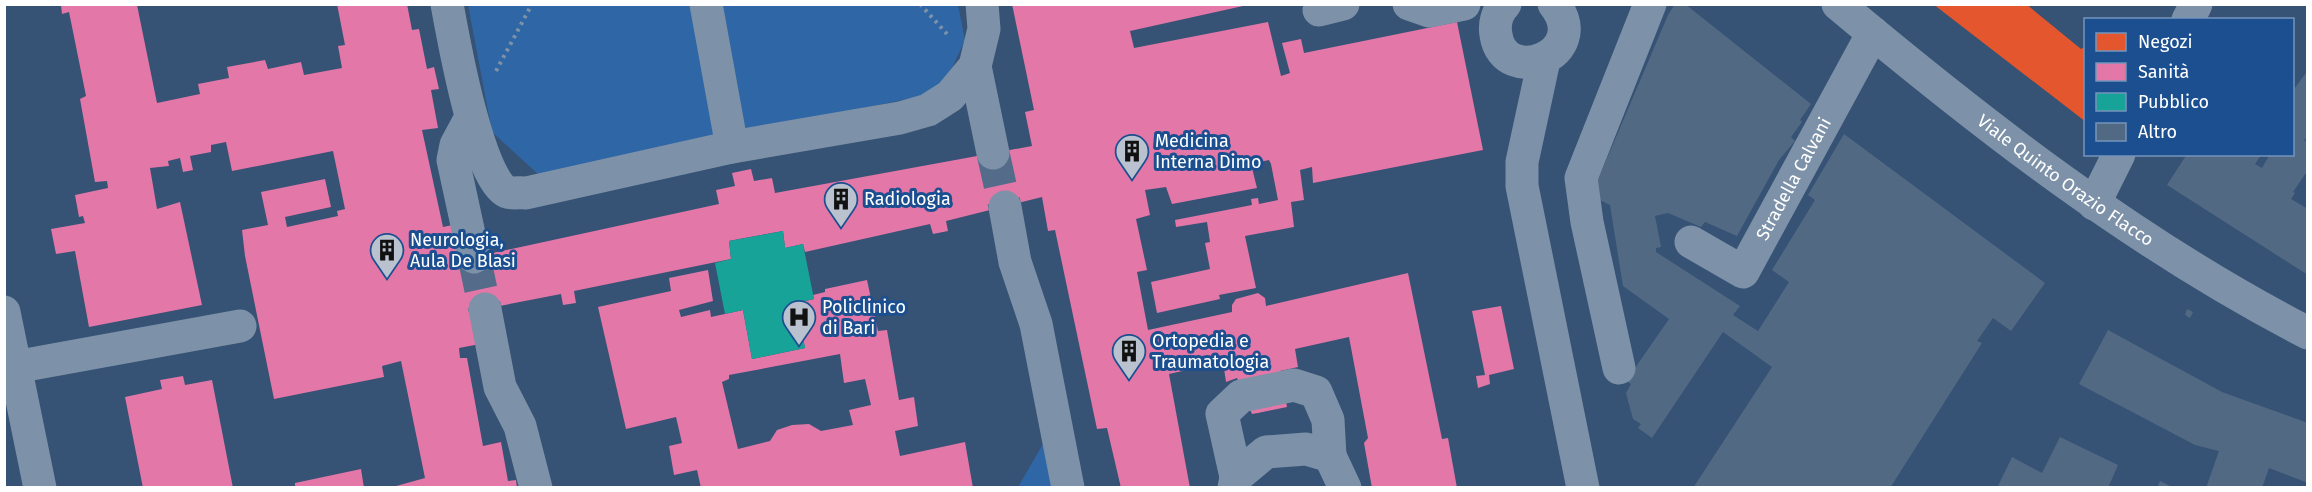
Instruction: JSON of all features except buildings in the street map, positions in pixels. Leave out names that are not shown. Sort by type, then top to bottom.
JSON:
[{"type":"street","points":[[447,4],[470,119],[498,184],[508,192],[526,193],[732,147],[900,118],[928,110],[950,96],[975,66]]},
{"type":"street","points":[[706,4],[732,147]]},
{"type":"street","points":[[982,4],[984,29],[975,66],[993,153]]},
{"type":"street","points":[[1409,4],[1429,11],[1464,4]]},
{"type":"street","points":[[1618,368],[1587,222],[1581,178],[1650,4]]},
{"type":"street","name":"Viale Quinto Orazio Flacco","points":[[1838,4],[2094,204],[2184,262],[2307,333]]},
{"type":"street","points":[[2189,18],[2196,4]]},
{"type":"street","points":[[1494,6],[1497,41],[1503,50],[1521,62],[1544,60]]},
{"type":"street","points":[[1565,10],[1560,44],[1544,60],[1526,141],[1522,186],[1583,488]]},
{"type":"street","name":"Stradella Calvani","points":[[1691,242],[1743,272],[1873,33]]},
{"type":"street","points":[[470,119],[456,145],[453,160],[474,257]]},
{"type":"street","points":[[2094,204],[2118,156]]},
{"type":"street","points":[[1005,207],[1015,262],[1036,324],[1068,488]]},
{"type":"street","points":[[484,309],[500,387],[520,426],[536,487]]},
{"type":"street","points":[[4,312],[39,488]]},
{"type":"street","points":[[15,367],[240,326]]},
{"type":"street","points":[[1235,482],[1222,414],[1241,396],[1294,386],[1316,392],[1328,420],[1330,456],[1345,488]]},
{"type":"street","points":[[1235,482],[1266,452],[1306,449],[1330,456]]},
{"type":"path","points":[[470,119],[532,4]]},
{"type":"shaded area","points":[[468,5],[958,5],[965,40],[941,92],[539,175],[492,132]]},
{"type":"shaded area","points":[[1050,432],[1060,487],[1018,487]]},
{"type":"tunnel","points":[[993,153],[1005,207]]},
{"type":"tunnel","points":[[474,257],[485,309]]},
{"type":"place","name":"Medicina Interna Dimo","points":[[1132,180]]},
{"type":"place","name":"Radiologia","points":[[841,228]]},
{"type":"place","name":"Neurologia, Aula De Blasi","points":[[387,279]]},
{"type":"place","name":"Policlinico di Bari","points":[[799,346]]},
{"type":"place","name":"Ortopedia e Traumatologia","points":[[1129,380]]}]
